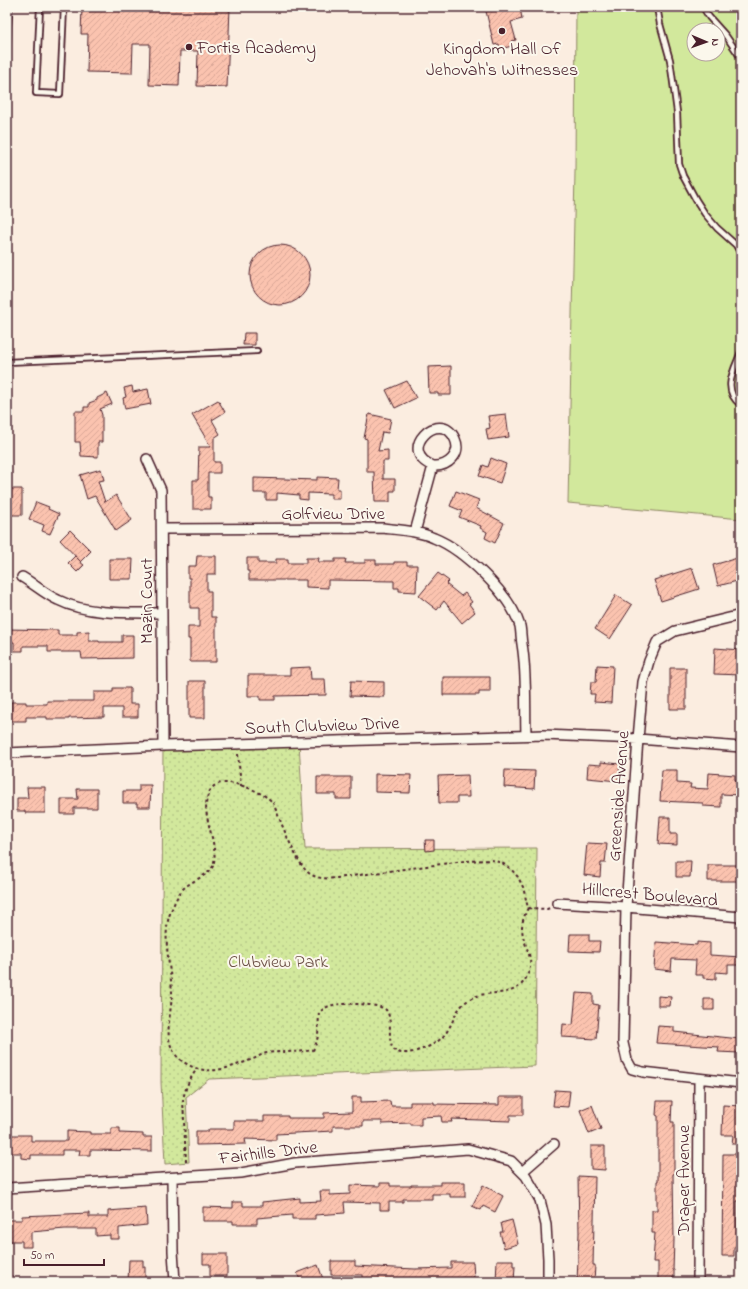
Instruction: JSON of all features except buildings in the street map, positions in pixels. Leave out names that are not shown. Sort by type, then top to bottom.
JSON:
[{"type":"street","points":[[442,428],[448,430],[455,439],[456,451],[450,462],[445,465],[433,466],[422,458],[418,446],[420,439],[429,430],[442,428]]},
{"type":"street","name":"Mazin Court","points":[[148,459],[161,490],[163,746]]},
{"type":"street","points":[[415,532],[433,466]]},
{"type":"street","name":"Golfview Drive","points":[[162,529],[383,528],[415,532],[433,537],[446,543],[479,568],[506,598],[520,625],[524,657],[526,735]]},
{"type":"street","points":[[22,577],[58,600],[80,607],[118,613],[161,614]]},
{"type":"street","name":"Greenside Avenue","points":[[699,1079],[643,1072],[632,1069],[627,1060],[623,1043],[626,907],[638,739],[644,682],[649,661],[657,642],[676,631],[741,615]]},
{"type":"street","name":"South Clubview Drive","points":[[7,753],[163,746],[526,735],[638,739],[741,747]]},
{"type":"street","name":"Hillcrest Boulevard","points":[[557,903],[626,907],[741,917]]},
{"type":"street","points":[[699,1079],[741,1083]]},
{"type":"street","name":"Draper Avenue","points":[[698,1282],[699,1079]]},
{"type":"street","points":[[548,1282],[546,1225],[540,1200],[524,1174],[554,1144]]},
{"type":"street","name":"Fairhills Drive","points":[[7,1188],[241,1173],[295,1163],[468,1149],[511,1161],[524,1174]]},
{"type":"street","points":[[172,1178],[172,1251],[174,1282]]},
{"type":"lane","points":[[7,44],[9,7]]},
{"type":"lane","points":[[40,7],[36,93],[60,94],[64,7]]},
{"type":"lane","points":[[657,7],[670,60],[677,112],[679,164],[683,176],[705,214],[717,228],[736,245],[741,254]]},
{"type":"lane","points":[[703,7],[741,58]]},
{"type":"lane","points":[[7,362],[257,351]]},
{"type":"lane","points":[[741,352],[732,373],[730,385],[731,394],[741,405]]},
{"type":"path","points":[[237,744],[241,786]]},
{"type":"path","points":[[223,782],[232,783],[269,798],[273,803],[297,859],[310,874],[320,878],[337,878],[464,861],[492,860],[502,863],[511,869],[518,877],[523,887],[528,908],[524,916],[522,926],[523,938],[531,962],[530,971],[524,981],[518,988],[506,993],[481,994],[464,1002],[457,1011],[447,1032],[441,1039],[413,1052],[398,1052],[392,1047],[389,1038],[388,1013],[384,1008],[379,1006],[343,1004],[325,1007],[319,1012],[319,1036],[316,1044],[312,1050],[304,1052],[268,1053],[220,1070],[211,1071],[197,1069],[183,1062],[176,1056],[170,1045],[169,1032],[172,1005],[168,954],[168,925],[170,913],[182,890],[191,882],[208,872],[213,866],[213,843],[206,800],[208,794],[217,784],[223,782]]},
{"type":"path","points":[[528,908],[547,909],[557,903]]},
{"type":"path","points":[[186,1162],[183,1100],[184,1093],[197,1069]]},
{"type":"green space","points":[[576,7],[741,7],[741,519],[568,503],[575,172]]},
{"type":"green space","name":"Clubview Park","points":[[299,742],[305,849],[537,848],[535,1066],[209,1079],[186,1097],[189,1162],[165,1164],[161,1082],[163,746]]},
{"type":"place","name":"Kingdom Hall Of Jehovah's Witnesses","points":[[502,31]]},
{"type":"place","name":"Fortis Academy","points":[[189,47]]}]
